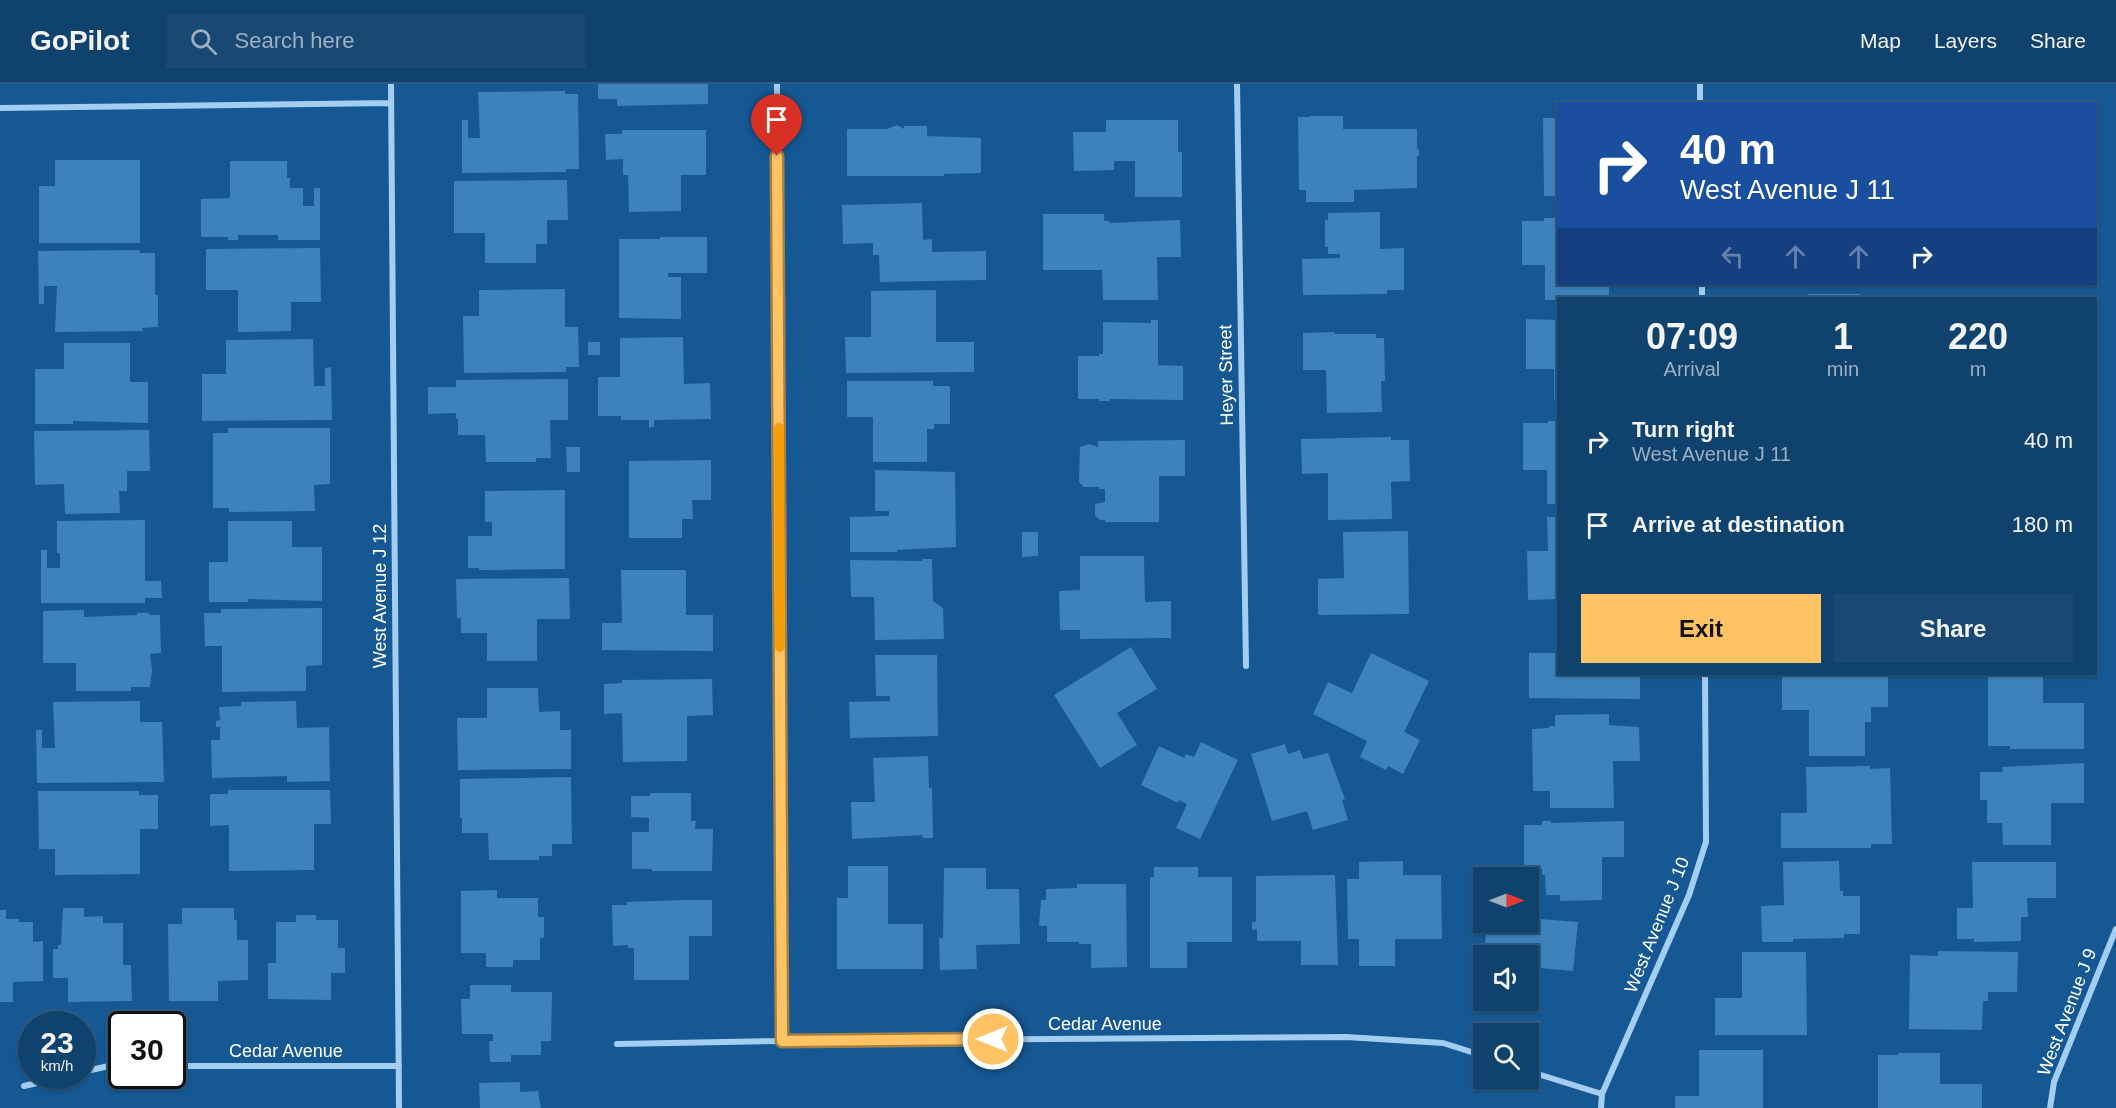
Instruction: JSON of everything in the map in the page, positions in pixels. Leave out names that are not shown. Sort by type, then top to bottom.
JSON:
[{"type":"street","name":"West Avenue J 12","points":[[391,84],[399,1108]]},
{"type":"street","points":[[777,84],[782,1041]]},
{"type":"street","name":"Heyer Street","points":[[1237,84],[1246,666]]},
{"type":"street","points":[[1700,84],[1700,102]]},
{"type":"street","points":[[0,108],[391,103]]},
{"type":"street","name":"West Avenue J 10","points":[[1601,1108],[1602,1094],[1689,895],[1706,842],[1705,675]]},
{"type":"street","name":"West Avenue J 9","points":[[2050,1108],[2054,1082],[2116,929]]},
{"type":"street","name":"Cedar Avenue","points":[[617,1044],[1346,1037],[1443,1043],[1473,1053]]},
{"type":"street","name":"Cedar Avenue","points":[[186,1066],[399,1066]]},
{"type":"street","points":[[1539,1074],[1602,1094]]},
{"type":"building","points":[[598,84],[708,84],[708,104],[617,106],[617,99],[598,99]]},
{"type":"building","points":[[565,91],[565,94],[578,94],[579,169],[566,169],[566,172],[462,173],[462,120],[468,120],[468,138],[480,138],[478,92]]},
{"type":"building","points":[[1343,116],[1343,129],[1417,129],[1419,156],[1417,156],[1417,188],[1354,190],[1354,202],[1306,202],[1306,190],[1299,190],[1298,117]]},
{"type":"building","points":[[1543,118],[1557,118],[1557,196],[1544,196]]},
{"type":"building","points":[[1106,120],[1178,120],[1178,152],[1182,152],[1182,197],[1135,197],[1135,161],[1114,161],[1114,170],[1074,171],[1073,132],[1106,132]]},
{"type":"building","points":[[897,125],[904,129],[904,126],[927,126],[927,136],[981,138],[981,173],[944,174],[944,176],[847,176],[847,129],[887,129]]},
{"type":"building","points":[[622,130],[706,130],[706,175],[681,175],[681,211],[629,212],[628,175],[623,175],[623,159],[606,160],[605,134],[622,134]]},
{"type":"building","points":[[55,160],[140,160],[140,243],[39,243],[39,186],[55,186]]},
{"type":"building","points":[[230,161],[287,161],[287,178],[290,178],[290,188],[303,188],[303,206],[314,206],[314,188],[320,188],[320,240],[278,240],[278,235],[238,235],[238,240],[228,240],[228,237],[201,237],[201,199],[230,198]]},
{"type":"building","points":[[567,180],[568,220],[547,220],[547,244],[536,244],[536,263],[485,263],[485,233],[454,233],[454,181]]},
{"type":"building","points":[[922,203],[923,240],[932,239],[932,252],[986,251],[986,280],[880,282],[879,255],[873,255],[873,243],[843,244],[842,205]]},
{"type":"building","points":[[1380,212],[1380,249],[1404,248],[1404,290],[1387,290],[1387,294],[1303,295],[1302,259],[1340,258],[1340,254],[1328,254],[1328,247],[1325,247],[1325,220],[1328,220],[1328,213]]},
{"type":"building","points":[[1043,214],[1104,214],[1104,221],[1109,221],[1109,223],[1180,220],[1181,257],[1157,257],[1158,300],[1103,300],[1102,270],[1043,270]]},
{"type":"building","points":[[1544,218],[1557,218],[1557,285],[1609,285],[1609,297],[1557,297],[1557,300],[1545,300],[1545,265],[1522,265],[1522,221],[1544,221]]},
{"type":"building","points":[[660,237],[707,237],[707,273],[668,273],[668,277],[681,277],[681,319],[619,318],[619,239],[660,239]]},
{"type":"building","points":[[320,248],[321,302],[291,302],[291,331],[238,332],[238,290],[206,290],[206,249]]},
{"type":"building","points":[[139,250],[140,253],[155,253],[158,327],[142,328],[143,331],[55,332],[57,286],[44,286],[44,304],[39,304],[38,251]]},
{"type":"building","points":[[565,289],[565,327],[578,327],[579,367],[566,367],[566,372],[464,373],[463,316],[479,316],[479,290]]},
{"type":"building","points":[[936,290],[936,342],[974,342],[974,372],[846,373],[845,337],[871,337],[871,291]]},
{"type":"building","points":[[1808,294],[1860,294],[1860,297],[1808,297]]},
{"type":"building","points":[[1526,319],[1557,320],[1557,399],[1554,399],[1554,369],[1526,369]]},
{"type":"building","points":[[1151,320],[1158,320],[1158,365],[1183,366],[1183,400],[1078,399],[1078,356],[1103,354],[1103,322],[1151,323]]},
{"type":"building","points":[[1335,332],[1335,334],[1376,334],[1376,338],[1384,338],[1385,381],[1381,381],[1382,412],[1327,413],[1326,370],[1303,370],[1303,333]]},
{"type":"building","points":[[683,337],[684,384],[710,383],[711,419],[654,420],[654,427],[649,428],[649,420],[621,420],[621,416],[598,416],[598,377],[620,377],[620,338]]},
{"type":"building","points":[[313,339],[314,386],[325,386],[325,368],[331,367],[332,420],[202,421],[202,374],[226,374],[226,340]]},
{"type":"building","points":[[588,342],[600,342],[600,355],[588,355]]},
{"type":"building","points":[[64,343],[130,343],[130,382],[148,382],[148,423],[73,421],[73,424],[35,424],[35,369],[64,369]]},
{"type":"building","points":[[568,379],[568,420],[550,420],[551,458],[536,458],[536,462],[486,462],[485,435],[458,435],[456,413],[428,414],[428,387],[456,387],[456,380]]},
{"type":"building","points":[[847,381],[933,381],[933,386],[950,386],[950,424],[934,424],[934,429],[927,429],[927,462],[873,462],[873,417],[847,417]]},
{"type":"building","points":[[1548,421],[1557,421],[1557,504],[1547,504],[1547,470],[1523,470],[1523,423],[1548,423]]},
{"type":"building","points":[[228,428],[330,428],[330,484],[314,485],[315,511],[229,512],[229,508],[213,508],[213,433],[228,433]]},
{"type":"building","points":[[149,430],[150,471],[127,471],[127,491],[119,491],[120,513],[65,514],[64,484],[35,485],[34,431]]},
{"type":"building","points":[[1391,437],[1391,440],[1409,440],[1410,481],[1391,482],[1392,519],[1328,520],[1328,473],[1302,474],[1301,439]]},
{"type":"building","points":[[1185,440],[1185,476],[1159,476],[1159,522],[1105,522],[1095,516],[1095,504],[1105,502],[1105,489],[1084,487],[1079,482],[1080,447],[1089,444],[1098,447],[1098,441]]},
{"type":"building","points":[[566,447],[580,447],[580,472],[567,472]]},
{"type":"building","points":[[711,460],[711,500],[692,500],[693,519],[682,519],[682,538],[629,538],[629,461]]},
{"type":"building","points":[[875,470],[955,472],[956,547],[897,550],[897,552],[850,552],[850,517],[889,516],[889,511],[875,511]]},
{"type":"building","points":[[565,490],[565,569],[479,570],[479,568],[468,568],[468,536],[492,536],[492,522],[485,522],[485,491]]},
{"type":"building","points":[[1547,517],[1557,517],[1557,599],[1528,600],[1527,551],[1548,551]]},
{"type":"building","points":[[145,520],[145,581],[161,581],[162,598],[145,598],[145,603],[41,603],[41,550],[47,550],[47,568],[60,568],[60,553],[57,553],[57,521]]},
{"type":"building","points":[[228,521],[292,521],[292,547],[322,547],[322,601],[248,599],[248,602],[209,602],[209,562],[228,562]]},
{"type":"building","points":[[1408,531],[1409,614],[1318,615],[1318,579],[1344,578],[1343,532]]},
{"type":"building","points":[[1022,532],[1038,532],[1038,556],[1022,557]]},
{"type":"building","points":[[1080,556],[1144,556],[1145,602],[1171,601],[1171,638],[1080,639],[1080,630],[1060,630],[1059,591],[1080,590]]},
{"type":"building","points":[[922,559],[932,559],[933,601],[943,608],[944,639],[875,640],[874,597],[851,597],[850,560],[922,561]]},
{"type":"building","points":[[621,570],[686,570],[686,615],[713,615],[713,651],[602,650],[602,623],[622,623]]},
{"type":"building","points":[[569,578],[570,619],[537,619],[537,661],[487,661],[487,633],[461,633],[461,618],[457,618],[456,579]]},
{"type":"building","points":[[322,608],[322,665],[306,666],[306,691],[222,692],[222,646],[205,646],[204,613],[221,613],[221,609]]},
{"type":"building","points":[[84,610],[84,617],[137,615],[137,613],[160,615],[161,653],[150,654],[152,670],[150,687],[131,687],[131,691],[76,691],[76,663],[43,663],[43,611]]},
{"type":"building","points":[[1131,647],[1157,689],[1117,713],[1137,745],[1100,768],[1054,695]]},
{"type":"building","points":[[1371,653],[1429,681],[1404,732],[1420,740],[1403,774],[1388,766],[1386,770],[1360,757],[1367,741],[1313,714],[1328,682],[1352,693]]},
{"type":"building","points":[[1529,653],[1557,653],[1557,675],[1640,675],[1640,699],[1529,698]]},
{"type":"building","points":[[875,655],[937,655],[938,736],[850,738],[849,702],[890,701],[890,696],[876,696]]},
{"type":"building","points":[[1782,675],[1888,675],[1888,707],[1871,707],[1871,722],[1865,722],[1865,756],[1809,756],[1809,710],[1782,710]]},
{"type":"building","points":[[1988,675],[2043,675],[2043,703],[2084,703],[2084,749],[2010,749],[2010,746],[1988,746]]},
{"type":"building","points":[[712,679],[713,715],[687,716],[687,761],[623,762],[622,713],[604,714],[604,684],[622,683],[622,680]]},
{"type":"building","points":[[487,688],[538,688],[539,712],[560,711],[560,730],[571,730],[571,769],[458,770],[457,718],[487,718]]},
{"type":"building","points":[[140,701],[140,722],[162,722],[164,782],[37,783],[36,730],[42,730],[42,748],[55,748],[53,702]]},
{"type":"building","points":[[296,701],[297,728],[329,727],[330,781],[287,782],[287,776],[212,778],[211,740],[220,740],[220,727],[216,727],[216,721],[220,720],[219,707],[241,706],[241,702]]},
{"type":"building","points":[[1609,714],[1609,725],[1639,727],[1640,761],[1613,761],[1614,808],[1550,808],[1550,791],[1533,791],[1532,729],[1555,726],[1555,715]]},
{"type":"building","points":[[1201,742],[1238,760],[1200,839],[1176,828],[1187,804],[1179,800],[1178,803],[1141,785],[1159,746],[1184,758],[1186,754],[1194,757]]},
{"type":"building","points":[[1285,744],[1288,754],[1300,750],[1303,759],[1328,753],[1345,799],[1342,800],[1348,820],[1313,830],[1307,811],[1272,821],[1251,754]]},
{"type":"building","points":[[928,756],[929,788],[932,788],[933,838],[923,838],[922,835],[852,839],[851,802],[875,802],[873,758]]},
{"type":"building","points":[[2084,763],[2084,803],[2051,803],[2051,845],[2003,845],[2002,823],[1987,823],[1987,800],[1980,800],[1980,772],[2003,772],[2002,767]]},
{"type":"building","points":[[1870,766],[1870,769],[1890,768],[1892,844],[1871,844],[1871,848],[1781,848],[1781,813],[1807,813],[1806,767]]},
{"type":"building","points":[[571,777],[572,844],[552,844],[552,856],[539,856],[539,860],[489,860],[488,833],[462,833],[460,779]]},
{"type":"building","points":[[228,790],[330,790],[331,824],[314,824],[314,870],[229,871],[229,825],[210,826],[210,794],[228,794]]},
{"type":"building","points":[[38,791],[139,791],[139,795],[158,795],[158,829],[140,829],[140,874],[55,875],[55,849],[39,849]]},
{"type":"building","points":[[650,793],[691,793],[691,821],[696,821],[695,829],[713,829],[712,871],[632,869],[632,832],[649,832],[649,818],[631,817],[631,796],[650,796]]},
{"type":"building","points":[[1542,821],[1551,821],[1551,823],[1624,821],[1624,857],[1602,857],[1602,900],[1560,901],[1560,895],[1546,895],[1545,875],[1542,875],[1542,869],[1524,867],[1524,825],[1542,825]]},
{"type":"building","points":[[1403,861],[1403,875],[1441,875],[1442,939],[1395,939],[1395,966],[1359,966],[1359,939],[1348,939],[1347,879],[1359,879],[1359,862]]},
{"type":"building","points":[[1839,861],[1840,891],[1843,891],[1843,896],[1860,896],[1860,934],[1844,934],[1844,938],[1762,942],[1761,906],[1784,905],[1783,862]]},
{"type":"building","points":[[1972,862],[2056,862],[2056,898],[2027,898],[2028,917],[2021,917],[2021,941],[1974,942],[1974,939],[1957,939],[1957,908],[1973,908]]},
{"type":"building","points":[[848,866],[888,866],[888,924],[923,924],[923,969],[837,969],[837,898],[848,898]]},
{"type":"building","points":[[1154,867],[1198,867],[1198,877],[1232,877],[1232,942],[1187,942],[1187,968],[1150,968],[1150,877],[1154,877]]},
{"type":"building","points":[[944,868],[986,868],[986,889],[1019,889],[1020,944],[976,945],[977,969],[940,970],[939,938],[943,938]]},
{"type":"building","points":[[1335,875],[1338,965],[1301,965],[1301,941],[1257,941],[1257,929],[1252,930],[1252,922],[1256,922],[1256,876]]},
{"type":"building","points":[[1077,884],[1126,884],[1127,967],[1091,968],[1091,944],[1047,942],[1047,926],[1039,926],[1041,900],[1046,900],[1046,889],[1077,888]]},
{"type":"building","points":[[497,890],[497,898],[538,898],[538,917],[544,917],[544,938],[540,938],[540,960],[513,960],[513,967],[486,967],[486,953],[461,953],[461,891]]},
{"type":"building","points":[[712,900],[712,936],[689,936],[689,980],[634,980],[634,948],[628,948],[628,945],[613,946],[612,905],[627,905],[627,902]]},
{"type":"building","points":[[63,908],[84,908],[84,917],[103,916],[103,923],[123,923],[123,965],[131,965],[132,1001],[68,1002],[68,978],[53,978],[53,949],[58,949],[58,945],[61,945]]},
{"type":"building","points":[[182,908],[234,908],[234,920],[237,920],[237,940],[248,940],[248,980],[218,981],[218,1001],[169,1001],[168,924],[182,924]]},
{"type":"building","points":[[0,910],[6,910],[6,919],[33,922],[33,942],[43,941],[43,981],[13,982],[13,1002],[0,1002]]},
{"type":"building","points":[[296,915],[316,915],[316,920],[338,920],[338,948],[345,948],[345,973],[331,973],[331,1000],[268,999],[268,963],[276,963],[276,922],[296,922]]},
{"type":"building","points":[[1539,919],[1578,922],[1573,971],[1539,968],[1539,945],[1485,945],[1486,933],[1539,933]]},
{"type":"building","points":[[1938,951],[2018,952],[2017,992],[1988,992],[1988,1001],[1983,1001],[1982,1030],[1909,1029],[1910,955],[1938,956]]},
{"type":"building","points":[[1742,952],[1806,952],[1807,1035],[1715,1035],[1715,998],[1742,998]]},
{"type":"building","points":[[470,985],[511,985],[511,992],[552,992],[551,1041],[541,1041],[541,1055],[511,1055],[511,1062],[490,1062],[489,1041],[493,1041],[493,1034],[462,1034],[461,999],[470,999]]},
{"type":"building","points":[[1699,1050],[1763,1050],[1763,1108],[1675,1108],[1675,1096],[1699,1096]]},
{"type":"building","points":[[1898,1053],[1940,1053],[1940,1084],[1982,1084],[1982,1108],[1878,1108],[1878,1055],[1898,1055]]},
{"type":"building","points":[[520,1082],[520,1092],[538,1091],[541,1108],[480,1108],[479,1083]]},
{"type":"slow traffic","points":[[779,428],[780,647]]},
{"type":"route","points":[[777,156],[782,1041],[993,1039]]}]
